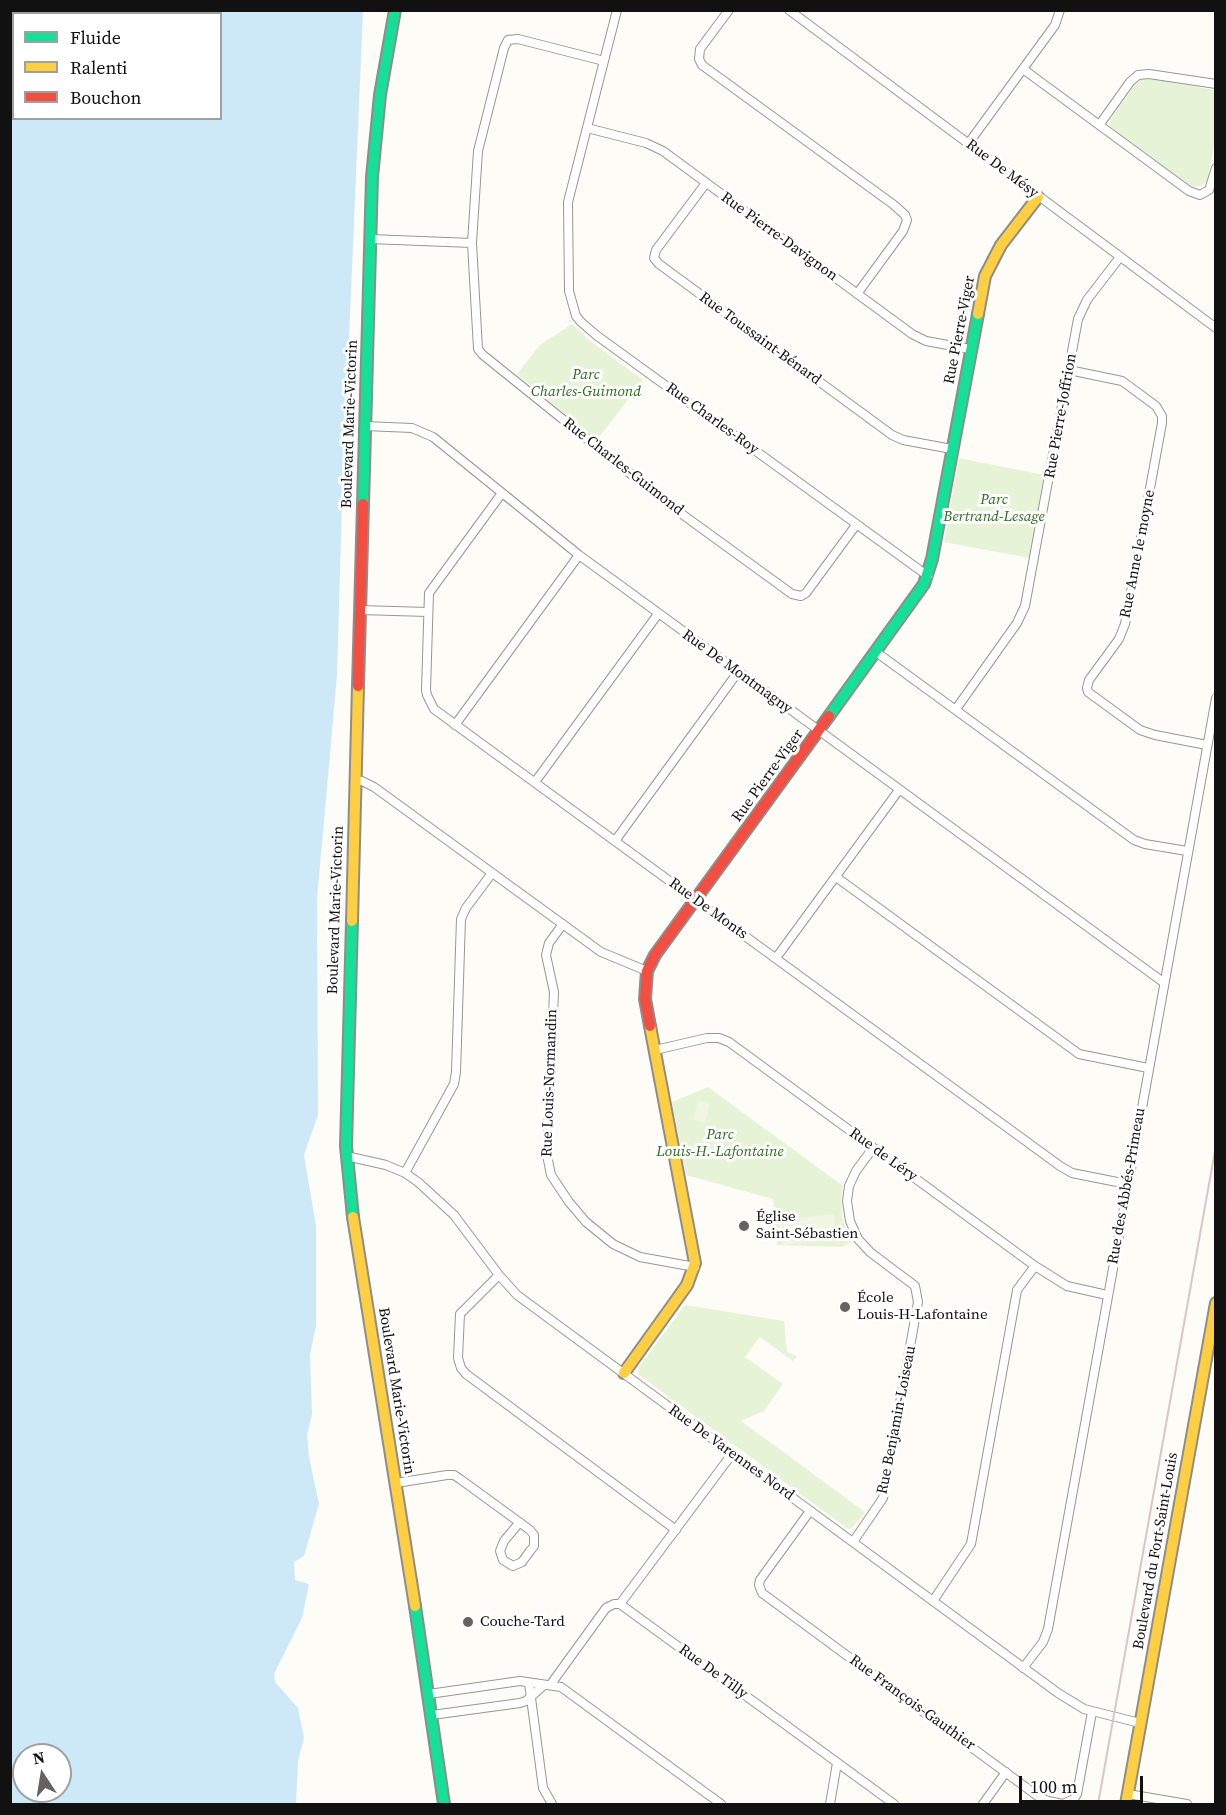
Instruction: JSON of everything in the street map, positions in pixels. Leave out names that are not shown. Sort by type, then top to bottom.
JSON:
[{"type":"street","name":"Boulevard Marie-Victorin","points":[[395,10],[384,64],[372,177],[346,1156],[355,1233],[429,1694],[444,1804]]},
{"type":"street","name":"Rue Charles-Roy","points":[[617,10],[567,211],[569,291],[576,316],[596,335],[928,576]]},
{"type":"street","points":[[729,10],[700,49],[699,59],[702,65],[905,215],[907,220],[903,231],[857,294]]},
{"type":"street","name":"Rue De Mésy","points":[[789,10],[1215,328]]},
{"type":"street","points":[[968,144],[1055,25],[1060,10]]},
{"type":"street","name":"Rue Charles-Guimond","points":[[604,61],[523,39],[513,38],[506,43],[478,146],[472,243],[476,341],[480,352],[668,504],[792,594],[801,596],[810,589],[856,525]]},
{"type":"street","points":[[1023,69],[1194,194],[1205,194],[1209,190],[1215,168]]},
{"type":"street","points":[[1100,124],[1130,82],[1138,75],[1149,74],[1215,84]]},
{"type":"street","name":"Rue Pierre-Davignon","points":[[587,128],[655,147],[919,338],[970,349]]},
{"type":"street","name":"Rue Toussaint-Bénard","points":[[706,183],[656,250],[654,258],[659,264],[892,435],[903,440],[952,449]]},
{"type":"street","name":"Rue Pierre-Viger","points":[[695,1267],[645,999],[647,971],[655,955],[920,591],[928,576],[980,291],[989,266],[1001,245],[1038,196]]},
{"type":"street","points":[[370,239],[472,243]]},
{"type":"street","name":"Rue Pierre-Joffrion","points":[[956,709],[1017,623],[1027,600],[1082,309],[1120,257]]},
{"type":"street","name":"Rue Anne le moyne","points":[[1069,370],[1122,381],[1156,406],[1162,416],[1125,624],[1119,639],[1089,680],[1087,688],[1092,695],[1140,730],[1162,737],[1207,745]]},
{"type":"street","name":"Rue De Montmagny","points":[[365,426],[405,427],[427,433],[579,555],[658,614],[1163,982]]},
{"type":"street","name":"Rue De Monts","points":[[502,493],[431,588],[428,598],[427,695],[434,708],[1060,1166],[1081,1175],[1127,1184]]},
{"type":"street","points":[[456,725],[579,555]]},
{"type":"street","points":[[359,610],[428,612]]},
{"type":"street","points":[[535,782],[658,614]]},
{"type":"street","points":[[876,652],[1134,840],[1144,844],[1187,851]]},
{"type":"street","points":[[615,841],[738,672]]},
{"type":"street","name":"Rue des Abbés-Primeau","points":[[1023,1668],[1043,1642],[1048,1629],[1215,699]]},
{"type":"street","points":[[355,780],[374,787],[607,956],[647,971]]},
{"type":"street","points":[[777,958],[899,790]]},
{"type":"street","points":[[405,1173],[454,1084],[461,918],[492,873]]},
{"type":"street","points":[[836,877],[1079,1054],[1148,1068]]},
{"type":"street","name":"Rue Louis-Normandin","points":[[563,924],[549,943],[546,955],[554,992],[547,1155],[550,1174],[586,1222],[621,1250],[640,1257],[695,1267]]},
{"type":"street","name":"Rue de Léry","points":[[655,1050],[707,1038],[724,1039],[1035,1266],[1067,1286],[1107,1295]]},
{"type":"street","name":"Rue Benjamin-Loiseau","points":[[853,1542],[880,1504],[885,1491],[918,1302],[915,1286],[863,1245],[850,1221],[847,1201],[849,1186],[856,1171],[873,1148]]},
{"type":"street","name":"Rue De Varennes Nord","points":[[346,1156],[386,1166],[405,1173],[418,1182],[447,1207],[517,1295],[1066,1699],[1092,1712],[1140,1723]]},
{"type":"street","points":[[933,1601],[965,1556],[972,1539],[1017,1290],[1035,1266]]},
{"type":"street","points":[[624,1373],[687,1286],[695,1267]]},
{"type":"street","points":[[500,1275],[460,1314],[458,1358],[461,1368],[676,1530]]},
{"type":"street","name":"Boulevard du Fort-Saint-Louis","points":[[1127,1799],[1215,1303]]},
{"type":"street","points":[[432,1715],[520,1703],[547,1685],[606,1608],[620,1604],[732,1454]]},
{"type":"street","points":[[396,1483],[453,1475],[530,1530],[534,1535],[534,1546],[522,1562],[513,1566],[504,1560],[500,1551],[504,1541],[519,1523]]},
{"type":"street","name":"Rue François-Gauthier","points":[[810,1511],[760,1580],[762,1593],[1048,1802],[1063,1804],[1069,1802],[1077,1794],[1092,1712]]},
{"type":"street","name":"Rue De Tilly","points":[[620,1604],[894,1804]]},
{"type":"street","points":[[429,1694],[520,1682],[561,1687],[721,1804]]},
{"type":"street","points":[[529,1683],[543,1788],[552,1804]]},
{"type":"street","points":[[830,1804],[837,1763]]},
{"type":"street","points":[[983,1804],[1006,1772]]},
{"type":"street","points":[[1127,1799],[1187,1804]]},
{"type":"green space","points":[[1147,78],[1215,90],[1215,138],[1208,180],[1201,186],[1192,187],[1112,128],[1110,124],[1112,117],[1134,86]]},
{"type":"green space","name":"Parc Charles-Guimond","points":[[572,324],[589,340],[643,380],[597,440],[517,374],[540,345]]},
{"type":"green space","name":"Parc Bertrand-Lesage","points":[[959,458],[1044,475],[1029,558],[944,542]]},
{"type":"green space","name":"Parc Louis-H.-Lafontaine","points":[[708,1087],[843,1186],[842,1218],[851,1241],[843,1247],[777,1245],[773,1199],[686,1175],[672,1102]]},
{"type":"green space","points":[[698,1101],[710,1104],[705,1123],[693,1120]]},
{"type":"green space","points":[[834,1214],[837,1239],[782,1245],[779,1220]]},
{"type":"green space","points":[[685,1305],[784,1321],[787,1352],[797,1356],[793,1361],[760,1337],[745,1357],[783,1384],[764,1411],[741,1421],[865,1512],[852,1528],[848,1529],[638,1374],[638,1368]]},
{"type":"water","points":[[11,10],[363,11],[337,675],[317,899],[318,1115],[304,1155],[316,1226],[316,1326],[310,1354],[312,1414],[307,1435],[319,1504],[304,1556],[294,1562],[295,1580],[309,1584],[302,1618],[274,1674],[275,1682],[298,1708],[304,1738],[298,1761],[296,1804],[11,1804]]},
{"type":"railway","points":[[1098,1804],[1216,1145]]},
{"type":"traffic: fast","points":[[363,504],[372,177],[380,95],[395,10]]},
{"type":"traffic: fast","points":[[829,716],[924,584],[932,559],[978,314]]},
{"type":"traffic: fast","points":[[352,921],[346,1146],[353,1217]]},
{"type":"traffic: fast","points":[[415,1606],[444,1804]]},
{"type":"traffic: slow","points":[[978,314],[985,276],[1001,245],[1038,197]]},
{"type":"traffic: slow","points":[[352,921],[358,686]]},
{"type":"traffic: slow","points":[[624,1373],[687,1285],[695,1263],[650,1026]]},
{"type":"traffic: slow","points":[[353,1217],[415,1606]]},
{"type":"traffic: slow","points":[[1126,1804],[1216,1303]]},
{"type":"traffic: jam","points":[[358,686],[363,504]]},
{"type":"traffic: jam","points":[[650,1026],[645,999],[647,971],[655,955],[829,716]]},
{"type":"place","name":"Église Saint-Sébastien","points":[[744,1226]]},
{"type":"place","name":"École Louis-H-Lafontaine","points":[[845,1307]]},
{"type":"place","name":"Couche-Tard","points":[[468,1622]]}]
